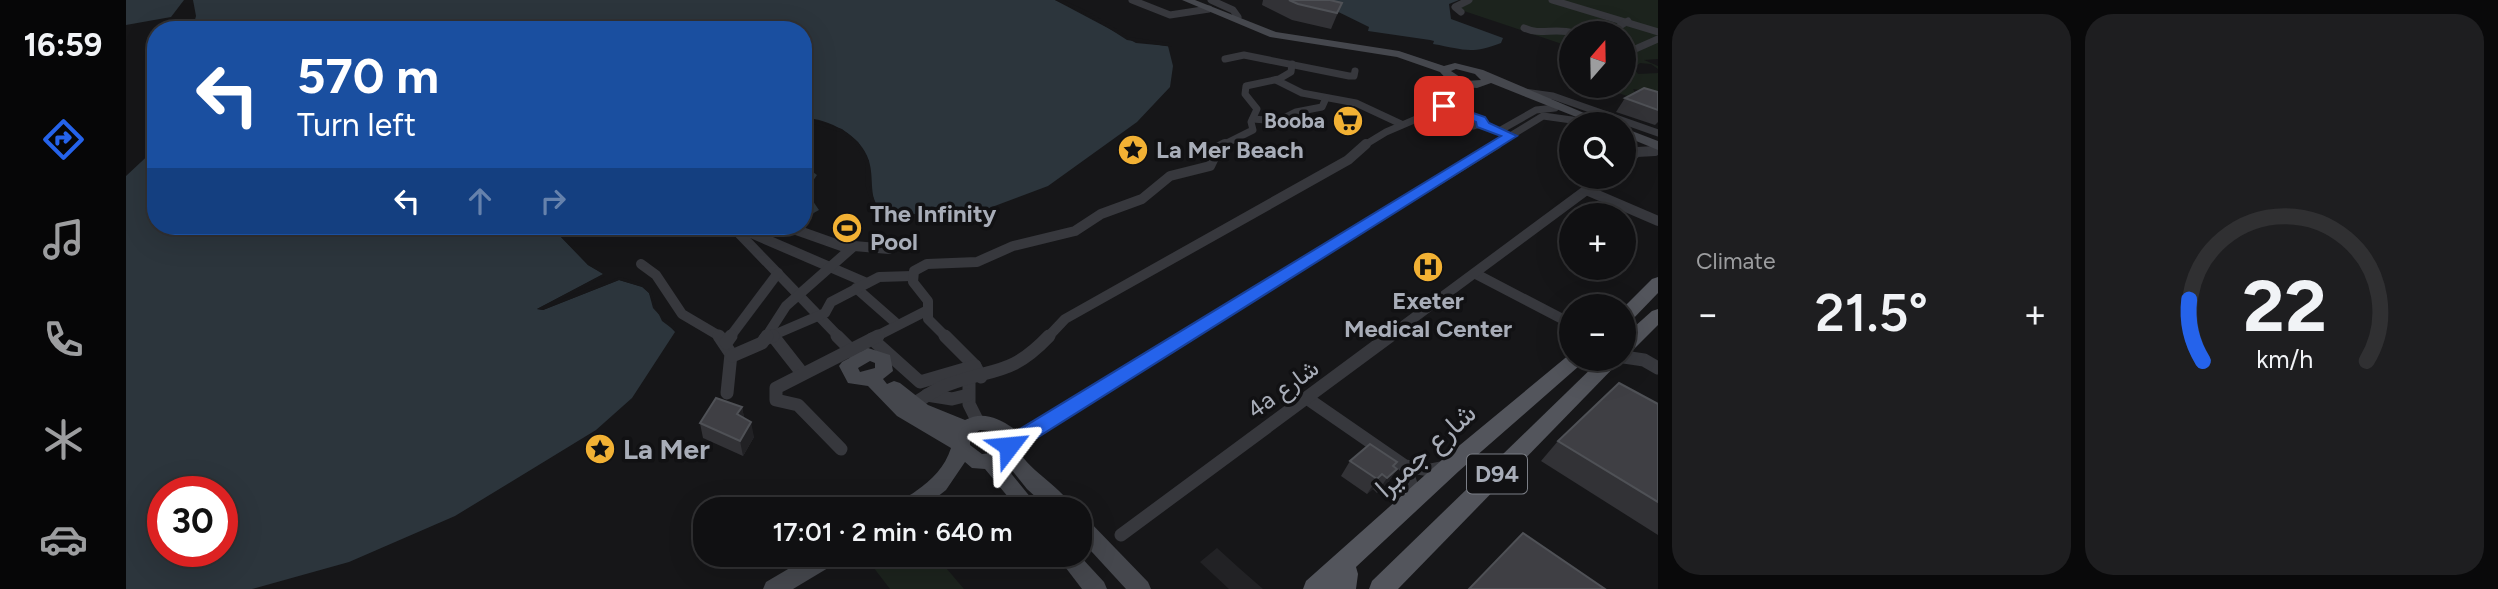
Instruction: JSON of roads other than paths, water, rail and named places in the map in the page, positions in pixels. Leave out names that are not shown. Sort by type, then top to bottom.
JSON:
[{"type":"main road","points":[[1636,306],[1658,283]]},
{"type":"main road","points":[[1636,335],[1658,314]]},
{"type":"main road","name":"شارع جميرا","points":[[1315,589],[1451,466],[1563,371]]},
{"type":"main road","name":"D94","points":[[1381,589],[1600,371]]},
{"type":"main road","points":[[1342,565],[1346,574],[1343,589]]},
{"type":"street","points":[[1132,0],[1153,10],[1174,15],[1210,5],[1273,35],[1399,54],[1450,68],[1474,69],[1483,81],[1559,112]]},
{"type":"street","points":[[1153,10],[1175,12],[1188,6],[1192,0]]},
{"type":"street","points":[[1192,0],[1234,11],[1238,17]]},
{"type":"street","points":[[1192,0],[1286,34],[1396,49],[1450,68]]},
{"type":"street","points":[[1461,12],[1455,7],[1469,0]]},
{"type":"street","points":[[1552,0],[1627,21]]},
{"type":"street","points":[[1636,24],[1658,31]]},
{"type":"street","points":[[1524,29],[1535,33],[1559,29]]},
{"type":"street","points":[[1636,48],[1645,47],[1658,39]]},
{"type":"street","points":[[1225,59],[1244,55],[1349,76],[1354,76],[1355,71]]},
{"type":"street","points":[[912,276],[919,267],[927,264],[977,262],[1013,246],[1074,231],[1101,214],[1138,202],[1164,180],[1204,169],[1250,134],[1257,109],[1245,89],[1254,82],[1276,80],[1288,75],[1292,64]]},
{"type":"street","points":[[1276,80],[1299,92],[1353,102],[1401,124]]},
{"type":"street","points":[[1483,81],[1521,92],[1565,112]]},
{"type":"street","points":[[1521,92],[1553,96],[1658,133]]},
{"type":"street","points":[[1253,119],[1278,121],[1296,112],[1322,107],[1326,98]]},
{"type":"street","points":[[1499,131],[1536,110],[1546,108]]},
{"type":"street","points":[[920,400],[975,374],[1024,359],[1059,323],[1348,160],[1363,146],[1401,124],[1437,110],[1510,136]]},
{"type":"street","points":[[922,497],[944,481],[1009,448],[1510,136],[1546,115],[1559,117]]},
{"type":"street","points":[[1636,139],[1657,150]]},
{"type":"street","points":[[1636,146],[1657,150]]},
{"type":"street","points":[[1586,190],[1658,220]]},
{"type":"street","name":"4a شارع","points":[[1121,535],[1308,399],[1586,190]]},
{"type":"street","points":[[742,235],[855,354]]},
{"type":"street","points":[[755,235],[867,283]]},
{"type":"street","points":[[810,235],[850,249]]},
{"type":"street","points":[[769,337],[786,306],[833,267],[850,249],[860,244],[890,248]]},
{"type":"street","points":[[642,264],[660,276],[672,302],[684,315],[726,343],[732,356],[727,393]]},
{"type":"street","points":[[726,343],[778,273]]},
{"type":"street","points":[[1476,274],[1559,317]]},
{"type":"street","points":[[732,356],[827,312],[831,302],[867,283],[884,276],[912,276]]},
{"type":"street","points":[[912,276],[917,287],[926,295],[926,312],[930,322],[975,374]]},
{"type":"street","points":[[856,288],[897,324]]},
{"type":"street","points":[[855,354],[872,339],[897,324],[926,312]]},
{"type":"street","points":[[769,337],[802,373]]},
{"type":"street","points":[[872,339],[920,382],[975,374]]},
{"type":"street","points":[[1636,350],[1644,360],[1658,368]]},
{"type":"street","points":[[841,449],[798,405],[776,400],[780,383],[855,354],[874,354],[884,359],[886,367],[875,376]]},
{"type":"street","points":[[1636,359],[1644,360]]},
{"type":"street","points":[[944,481],[955,466],[965,436],[968,395],[975,374]]},
{"type":"street","points":[[875,376],[903,411],[935,433],[965,436],[1001,428],[1009,448],[1034,483],[1050,497]]},
{"type":"street","points":[[875,376],[920,400],[965,436],[985,462],[1019,497]]},
{"type":"street","points":[[920,400],[952,399],[968,395]]},
{"type":"street","points":[[1308,399],[1405,466],[1430,470],[1451,466]]},
{"type":"street","points":[[1405,466],[1413,483],[1415,499]]},
{"type":"street","points":[[1092,538],[1140,589]]},
{"type":"street","points":[[774,589],[810,567]]},
{"type":"street","points":[[1077,567],[1096,589]]},
{"type":"place","name":"Booba","points":[[1348,121]]},
{"type":"place","name":"La Mer Beach","points":[[1133,150]]},
{"type":"place","name":"The Infinity Pool","points":[[847,228]]},
{"type":"place","name":"Exeter Medical Center","points":[[1428,267]]},
{"type":"place","name":"La Mer","points":[[600,449]]}]
